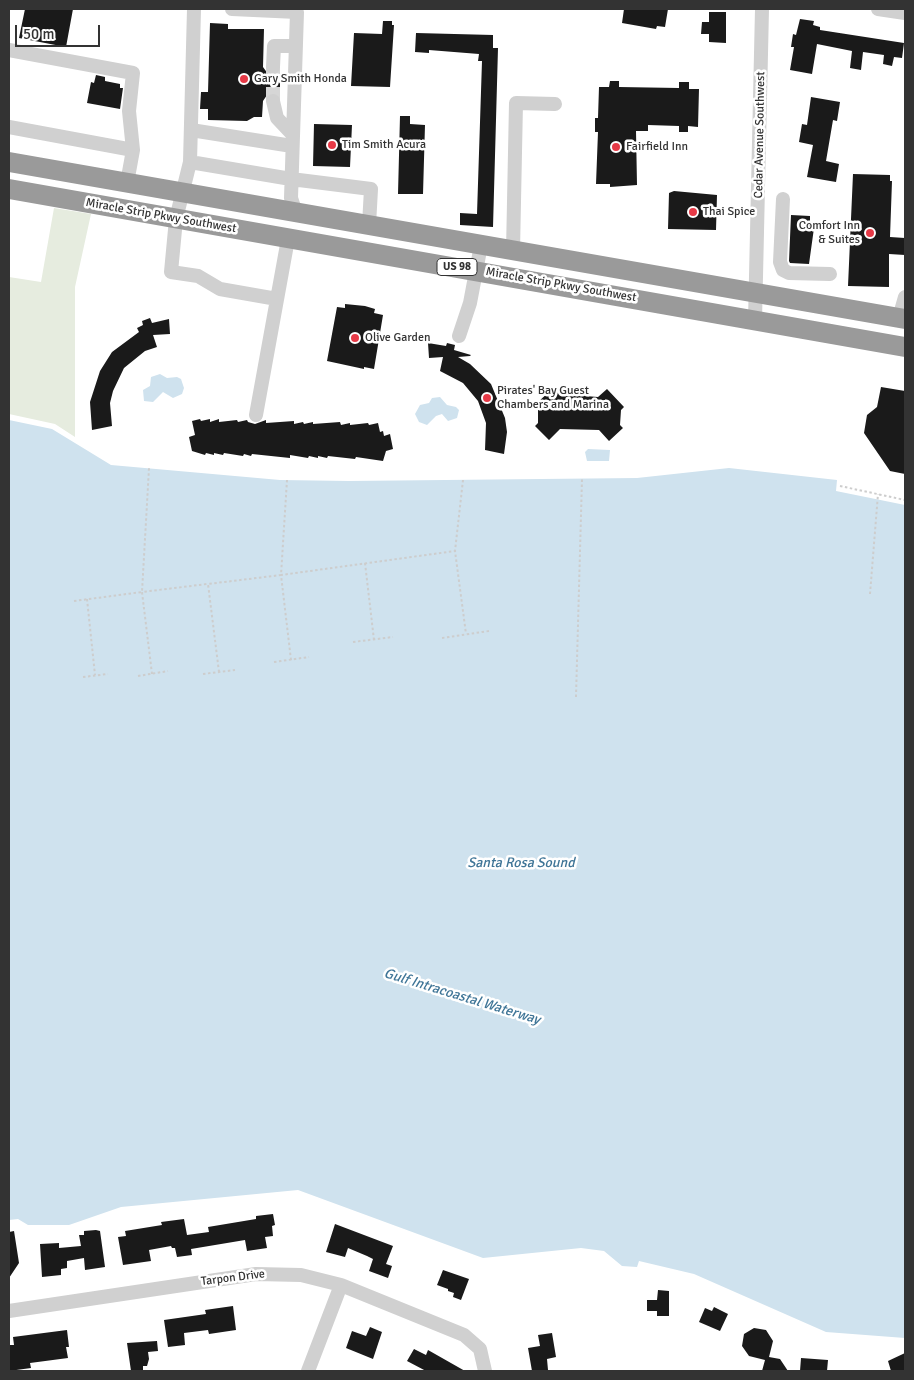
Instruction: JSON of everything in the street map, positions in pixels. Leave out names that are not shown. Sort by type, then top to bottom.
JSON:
[{"type":"highway","name":"Miracle Strip Pkwy Southwest","points":[[9,162],[902,318]]},
{"type":"highway","name":"Miracle Strip Pkwy Southwest","points":[[9,189],[905,347]]},
{"type":"street","points":[[194,9],[190,162],[176,219],[171,272],[198,276],[220,289],[277,299]]},
{"type":"street","points":[[232,9],[297,12],[291,179],[291,198],[296,212]]},
{"type":"street","name":"Cedar Avenue Southwest","points":[[755,320],[762,9]]},
{"type":"street","points":[[878,9],[905,14]]},
{"type":"street","points":[[274,67],[274,46],[296,46]]},
{"type":"street","points":[[9,50],[133,73],[129,111],[133,150],[127,183]]},
{"type":"street","points":[[273,101],[277,118],[293,140]]},
{"type":"street","points":[[513,251],[516,103],[555,104]]},
{"type":"street","points":[[9,127],[133,150]]},
{"type":"street","points":[[191,130],[293,140]]},
{"type":"street","points":[[190,162],[291,179],[371,189],[369,225]]},
{"type":"street","points":[[783,199],[780,262],[783,270],[789,273],[830,274]]},
{"type":"street","points":[[256,415],[288,239]]},
{"type":"street","points":[[459,336],[470,304],[481,245]]},
{"type":"street","points":[[902,318],[905,298]]},
{"type":"street","name":"Tarpon Drive","points":[[9,1311],[256,1274],[301,1275],[341,1285],[464,1335],[480,1348],[485,1371]]},
{"type":"street","points":[[308,1371],[341,1285]]},
{"type":"path","points":[[149,468],[142,592],[152,674]]},
{"type":"path","points":[[576,697],[582,479]]},
{"type":"path","points":[[287,480],[282,575],[291,660]]},
{"type":"path","points":[[463,480],[455,552],[466,634]]},
{"type":"path","points":[[840,486],[905,500]]},
{"type":"path","points":[[870,594],[878,494]]},
{"type":"path","points":[[74,601],[455,552]]},
{"type":"path","points":[[365,563],[374,640]]},
{"type":"path","points":[[208,584],[219,672]]},
{"type":"path","points":[[87,599],[95,675]]},
{"type":"path","points":[[442,638],[489,631]]},
{"type":"path","points":[[353,642],[394,637]]},
{"type":"path","points":[[274,662],[309,657]]},
{"type":"path","points":[[203,674],[234,670]]},
{"type":"path","points":[[138,676],[168,671]]},
{"type":"path","points":[[83,677],[108,674]]},
{"type":"shaded area","points":[[54,208],[91,214],[75,287],[75,437],[55,424],[9,414],[9,277],[41,282]]},
{"type":"water","points":[[160,374],[167,378],[177,377],[181,379],[184,388],[182,394],[173,398],[163,392],[153,402],[144,401],[143,390],[150,386],[151,377]]},
{"type":"water","points":[[440,397],[447,405],[456,407],[459,410],[457,418],[448,421],[442,414],[436,416],[427,425],[419,422],[415,414],[420,405],[429,403],[432,398]]},
{"type":"water","name":"Santa Rosa Sound","points":[[9,420],[52,429],[111,465],[280,480],[349,481],[637,478],[729,468],[837,480],[836,491],[905,505],[905,1338],[826,1332],[694,1274],[639,1261],[637,1267],[622,1266],[604,1251],[581,1248],[483,1258],[298,1190],[121,1207],[69,1225],[28,1225],[18,1219],[9,1220]]},
{"type":"water","points":[[588,449],[610,450],[609,461],[587,461],[585,452]]},
{"type":"building","points":[[25,9],[73,9],[66,47],[19,38]]},
{"type":"building","points":[[624,9],[668,9],[665,27],[657,26],[656,29],[622,23]]},
{"type":"building","points":[[709,12],[726,12],[726,43],[709,42],[709,34],[701,34],[702,22],[709,22]]},
{"type":"building","points":[[800,19],[814,21],[813,25],[820,27],[820,30],[904,43],[902,58],[894,57],[892,66],[883,64],[884,55],[863,52],[861,70],[850,68],[852,51],[817,44],[812,74],[790,70],[794,47],[791,47],[793,34],[796,35]]},
{"type":"building","points":[[383,21],[392,21],[392,25],[394,25],[390,87],[351,86],[354,33],[382,34]]},
{"type":"building","name":"Gary Smith Honda","points":[[210,23],[228,24],[228,29],[264,29],[263,67],[272,76],[280,72],[280,95],[271,92],[267,95],[263,101],[262,117],[254,117],[247,121],[208,120],[208,109],[200,109],[201,92],[208,92]]},
{"type":"building","points":[[416,33],[493,35],[493,48],[498,48],[493,227],[460,225],[460,213],[477,214],[482,61],[478,61],[479,54],[429,50],[429,53],[415,52]]},
{"type":"building","points":[[96,75],[105,77],[105,81],[120,84],[120,88],[123,88],[120,109],[87,103],[91,82],[94,83]]},
{"type":"building","name":"Fairfield Inn","points":[[610,81],[619,81],[619,87],[679,88],[679,82],[689,82],[689,89],[699,89],[698,127],[688,126],[688,132],[679,132],[679,126],[648,125],[648,131],[636,131],[637,185],[610,187],[610,184],[596,184],[598,132],[595,132],[595,118],[598,118],[599,87],[609,87]]},
{"type":"building","points":[[811,97],[840,102],[837,121],[833,120],[826,161],[839,164],[836,182],[807,177],[813,145],[799,142],[802,124],[807,125]]},
{"type":"building","points":[[400,116],[410,116],[410,124],[425,125],[423,194],[398,194]]},
{"type":"building","name":"Tim Smith Acura","points":[[314,124],[352,125],[350,167],[313,166]]},
{"type":"building","name":"Comfort Inn & Suites","points":[[853,174],[890,175],[890,181],[892,181],[890,237],[905,238],[905,255],[889,254],[889,287],[848,286]]},
{"type":"building","name":"Thai Spice","points":[[674,191],[717,195],[716,230],[668,229],[669,193]]},
{"type":"building","points":[[791,215],[810,216],[810,228],[814,228],[809,264],[790,263],[789,261]]},
{"type":"building","name":"Olive Garden","points":[[345,304],[365,306],[375,309],[374,313],[383,315],[374,369],[364,367],[364,369],[327,361],[337,307],[345,308]]},
{"type":"building","points":[[150,318],[152,323],[169,319],[170,334],[153,335],[157,347],[145,351],[124,368],[113,391],[110,403],[112,426],[92,430],[90,402],[100,371],[112,352],[139,332],[137,328],[143,325],[142,321]]},
{"type":"building","name":"Pirates' Bay Guest Chambers and Marina","points":[[428,343],[446,346],[447,343],[455,345],[454,350],[471,355],[458,357],[470,364],[491,384],[505,418],[507,432],[504,454],[485,450],[486,423],[478,401],[463,383],[440,371],[443,357],[429,358]]},
{"type":"building","points":[[554,387],[562,396],[575,396],[575,393],[585,393],[585,396],[598,397],[607,389],[624,407],[621,410],[620,425],[623,428],[609,441],[599,430],[560,429],[549,440],[535,426],[538,423],[538,407],[536,404]]},
{"type":"building","points":[[881,387],[905,391],[905,474],[890,471],[864,433],[867,415],[877,407]]},
{"type":"building","points":[[200,419],[201,421],[210,419],[210,422],[219,419],[219,422],[247,420],[255,424],[266,420],[266,423],[294,421],[294,424],[303,422],[304,424],[313,422],[313,424],[340,422],[341,425],[368,423],[369,425],[378,423],[380,432],[383,431],[384,436],[390,434],[393,449],[386,451],[383,461],[356,457],[355,459],[328,456],[327,458],[318,456],[318,458],[309,456],[308,458],[290,455],[290,458],[252,454],[251,456],[244,454],[243,456],[224,453],[223,455],[214,453],[214,455],[206,453],[205,455],[192,451],[189,437],[195,435],[192,421]]},
{"type":"building","points":[[273,1214],[275,1225],[272,1226],[273,1236],[265,1237],[267,1248],[247,1251],[245,1240],[191,1249],[192,1255],[177,1257],[175,1248],[171,1246],[149,1250],[151,1261],[123,1265],[118,1237],[126,1236],[125,1231],[162,1225],[161,1222],[184,1219],[187,1235],[209,1232],[208,1227],[256,1219],[256,1216]]},
{"type":"building","points":[[335,1224],[393,1246],[386,1264],[392,1266],[388,1278],[369,1271],[373,1259],[348,1248],[345,1257],[326,1252]]},
{"type":"building","points":[[14,1231],[19,1263],[9,1278],[9,1232]]},
{"type":"building","points":[[84,1231],[100,1231],[105,1267],[85,1270],[84,1258],[67,1261],[67,1268],[61,1269],[61,1275],[42,1277],[40,1244],[59,1243],[59,1248],[81,1246],[79,1235],[84,1235]]},
{"type":"building","points":[[443,1270],[469,1279],[461,1300],[453,1297],[454,1293],[448,1291],[448,1289],[437,1285]]},
{"type":"building","points":[[658,1290],[669,1291],[669,1316],[657,1316],[657,1311],[647,1311],[647,1300],[657,1300]]},
{"type":"building","points":[[233,1306],[236,1330],[209,1334],[208,1330],[184,1333],[185,1345],[168,1347],[164,1320],[206,1314],[205,1310]]},
{"type":"building","points":[[714,1307],[728,1314],[720,1331],[699,1322],[705,1308],[712,1311]]},
{"type":"building","points":[[370,1327],[382,1332],[373,1359],[346,1348],[352,1331],[366,1336]]},
{"type":"building","points":[[754,1328],[766,1330],[773,1341],[769,1357],[780,1359],[788,1371],[762,1371],[765,1360],[749,1356],[742,1346],[744,1334]]},
{"type":"building","points":[[67,1330],[69,1347],[66,1347],[68,1358],[30,1363],[31,1368],[9,1371],[9,1345],[14,1345],[13,1337]]},
{"type":"building","points":[[552,1333],[556,1357],[547,1359],[548,1370],[532,1371],[528,1348],[540,1346],[538,1335]]},
{"type":"building","points":[[157,1341],[158,1351],[148,1352],[149,1359],[147,1366],[143,1366],[143,1371],[131,1371],[127,1343]]},
{"type":"building","points":[[414,1349],[426,1355],[428,1350],[465,1371],[426,1371],[407,1361]]},
{"type":"building","points":[[905,1353],[905,1371],[891,1371],[888,1361]]},
{"type":"building","points":[[801,1358],[828,1360],[827,1371],[800,1371]]},
{"type":"tunnel","points":[[273,67],[273,101]]},
{"type":"place","name":"Gary Smith Honda","points":[[244,79]]},
{"type":"place","name":"Tim Smith Acura","points":[[332,145]]},
{"type":"place","name":"Fairfield Inn","points":[[616,147]]},
{"type":"place","name":"Thai Spice","points":[[693,212]]},
{"type":"place","name":"Comfort Inn & Suites","points":[[870,233]]},
{"type":"place","name":"Olive Garden","points":[[355,338]]},
{"type":"place","name":"Pirates' Bay Guest Chambers and Marina","points":[[487,398]]},
{"type":"water label","name":"Gulf Intracoastal Waterway","points":[[462,997]]}]
